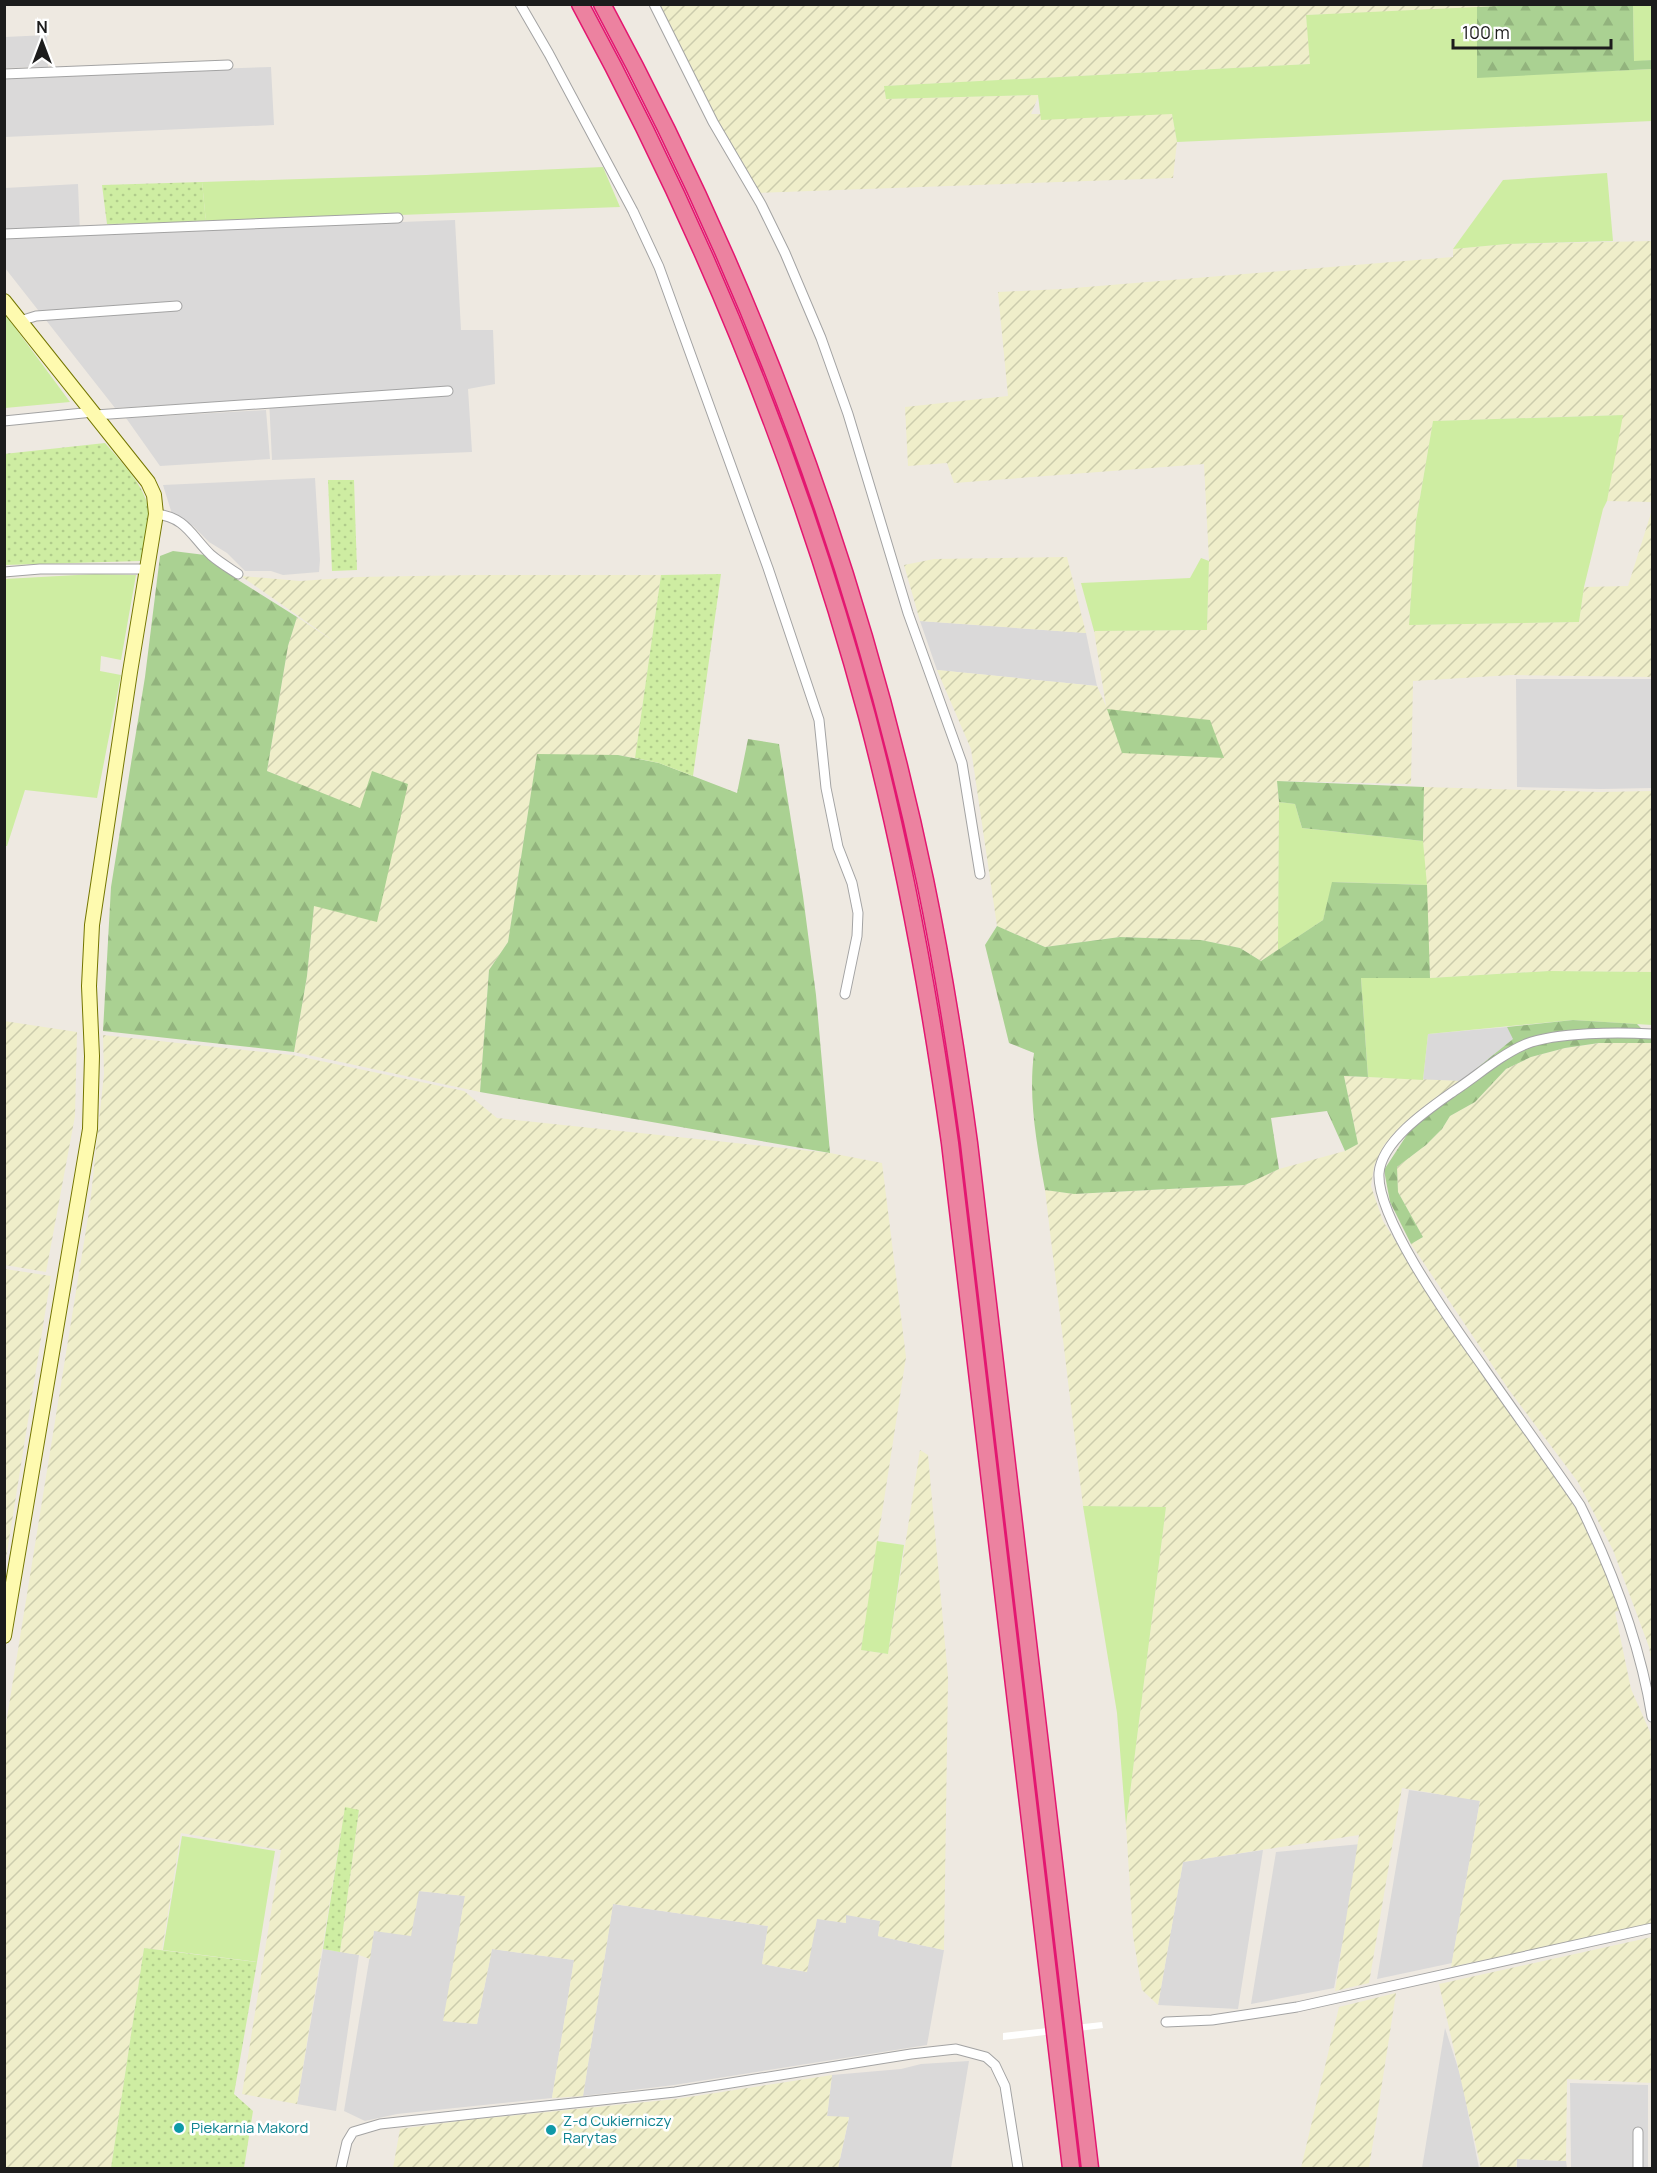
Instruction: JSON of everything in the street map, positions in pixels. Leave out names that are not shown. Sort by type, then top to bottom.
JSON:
[{"type":"highway","points":[[580,4],[637,112],[681,204],[721,292],[764,398],[833,600],[867,717],[895,832],[927,992],[957,1197],[1071,2169]]},
{"type":"highway","points":[[602,4],[694,186],[746,304],[790,415],[859,619],[914,828],[946,988],[969,1143],[1090,2169]]},
{"type":"street","points":[[520,4],[633,211],[659,267],[760,546],[819,720],[826,788],[838,846],[852,883],[858,913],[857,936],[845,994]]},
{"type":"street","points":[[654,4],[713,122],[761,204],[785,253],[821,338],[848,414],[908,613],[962,763],[980,874]]},
{"type":"street","points":[[4,74],[228,65]]},
{"type":"street","points":[[4,234],[398,218]]},
{"type":"street","points":[[4,301],[148,482],[154,495],[156,514],[92,925],[89,977],[92,1056],[90,1129],[4,1636]]},
{"type":"street","points":[[20,321],[36,316],[177,306]]},
{"type":"street","points":[[4,421],[448,391]]},
{"type":"street","points":[[156,514],[165,515],[184,524],[211,554],[238,574]]},
{"type":"street","points":[[4,572],[40,569],[147,569]]},
{"type":"street","points":[[1653,1034],[1608,1033],[1549,1038],[1527,1044],[1505,1055],[1415,1119],[1393,1144],[1379,1172],[1384,1202],[1417,1268],[1580,1505],[1623,1605],[1636,1645],[1653,1717]]},
{"type":"street","points":[[1166,2022],[1212,2020],[1297,2007],[1653,1928]]},
{"type":"street","points":[[341,2169],[347,2142],[353,2132],[380,2124],[675,2092],[911,2054],[956,2049],[986,2057],[995,2065],[1005,2086],[1018,2169]]},
{"type":"street","points":[[1638,2132],[1638,2169]]},
{"type":"shaded area","points":[[47,35],[48,67],[5,68],[5,37]]},
{"type":"shaded area","points":[[271,67],[274,125],[5,137],[4,76]]},
{"type":"shaded area","points":[[78,184],[80,234],[455,220],[461,330],[493,330],[495,384],[468,389],[472,452],[272,460],[269,399],[115,408],[5,268],[5,188]]},
{"type":"shaded area","points":[[266,410],[270,459],[160,466],[126,418]]},
{"type":"shaded area","points":[[315,478],[319,572],[283,575],[271,571],[245,571],[227,553],[209,542],[193,526],[172,514],[163,485]]},
{"type":"shaded area","points":[[920,621],[1086,633],[1097,686],[937,670]]},
{"type":"shaded area","points":[[1516,679],[1652,679],[1652,788],[1517,787]]},
{"type":"shaded area","points":[[1507,1027],[1514,1039],[1461,1081],[1423,1080],[1428,1034]]},
{"type":"shaded area","points":[[1409,1790],[1480,1800],[1452,1963],[1377,1979]]},
{"type":"shaded area","points":[[1361,1844],[1334,1988],[1251,2004],[1276,1852]]},
{"type":"shaded area","points":[[1263,1850],[1238,2009],[1158,2005],[1183,1862]]},
{"type":"shaded area","points":[[419,1891],[465,1896],[444,2021],[477,2024],[492,1949],[574,1960],[552,2098],[397,2114],[365,2121],[344,2111],[374,1931]]},
{"type":"shaded area","points":[[613,1904],[768,1926],[762,1964],[806,1972],[817,1918],[846,1923],[846,1914],[881,1921],[878,1936],[944,1950],[927,2045],[674,2085],[583,2096]]},
{"type":"shaded area","points":[[323,1949],[359,1955],[336,2111],[297,2104]]},
{"type":"shaded area","points":[[1445,2028],[1461,2077],[1479,2168],[1422,2168]]},
{"type":"shaded area","points":[[969,2061],[951,2168],[838,2168],[849,2118],[827,2117],[832,2075],[901,2069],[921,2064]]},
{"type":"shaded area","points":[[1570,2083],[1648,2085],[1648,2168],[1571,2168]]},
{"type":"shaded area","points":[[1517,2159],[1566,2161],[1567,2168],[1517,2168]]},
{"type":"green space","points":[[1545,4],[1633,5],[1634,61],[1652,60],[1652,69],[1477,78],[1477,7]]},
{"type":"green space","points":[[655,5],[1574,5],[1306,15],[1311,64],[885,86],[886,99],[1039,95],[1031,114],[1172,114],[1177,142],[1173,178],[754,193]]},
{"type":"green space","points":[[1633,5],[1652,5],[1652,60],[1634,62]]},
{"type":"green space","points":[[1477,7],[1477,77],[1652,69],[1652,121],[1177,142],[1172,114],[1041,120],[1038,95],[886,99],[884,86],[1310,64],[1306,15]]},
{"type":"green space","points":[[603,167],[620,207],[206,222],[202,182],[426,175]]},
{"type":"green space","points":[[1607,173],[1613,241],[1507,244],[1453,249],[1503,180]]},
{"type":"green space","points":[[202,182],[206,222],[107,224],[102,185]]},
{"type":"green space","points":[[1652,241],[1652,502],[1607,501],[1622,415],[1433,421],[1416,521],[1409,625],[1579,622],[1584,587],[1628,586],[1652,510],[1652,677],[1512,675],[1413,681],[1411,784],[1277,781],[1279,802],[1278,950],[1261,961],[1240,948],[1201,940],[1120,937],[1045,947],[997,926],[971,749],[937,670],[1097,686],[1106,706],[1094,631],[1207,630],[1209,561],[1204,464],[954,483],[947,463],[908,466],[905,407],[1008,396],[998,292],[1062,289],[1453,257],[1453,249],[1507,244]]},
{"type":"green space","points":[[5,314],[70,402],[5,408]]},
{"type":"green space","points":[[1623,415],[1607,501],[1584,587],[1579,622],[1409,625],[1416,521],[1433,421]]},
{"type":"green space","points":[[105,443],[133,476],[148,505],[148,526],[140,561],[5,565],[4,454]]},
{"type":"green space","points":[[328,480],[354,480],[357,570],[332,571]]},
{"type":"green space","points":[[173,551],[205,555],[238,580],[297,617],[288,646],[267,771],[360,808],[372,771],[408,784],[377,922],[314,906],[307,976],[294,1052],[103,1031],[111,887],[145,677],[160,556]]},
{"type":"green space","points":[[1067,557],[1086,633],[920,621],[904,565],[934,559]]},
{"type":"green space","points":[[1201,558],[1209,561],[1207,630],[1094,631],[1081,583],[1190,578]]},
{"type":"green space","points":[[95,574],[136,575],[121,660],[101,656],[100,671],[121,675],[97,798],[25,790],[7,846],[5,846],[5,579]]},
{"type":"green space","points":[[721,574],[693,776],[659,763],[635,758],[661,575]]},
{"type":"green space","points":[[661,575],[635,758],[618,755],[537,755],[508,942],[489,970],[480,1092],[294,1052],[307,976],[314,906],[361,809],[267,771],[288,646],[297,617],[338,644],[241,576],[300,581],[358,577]]},
{"type":"green space","points":[[1107,709],[1210,720],[1224,758],[1122,753]]},
{"type":"green space","points":[[748,739],[779,744],[816,995],[830,1153],[480,1092],[489,970],[508,942],[537,754],[618,755],[659,763],[737,793]]},
{"type":"green space","points":[[1277,781],[1424,787],[1423,841],[1302,828],[1295,804],[1279,802]]},
{"type":"green space","points":[[1424,787],[1600,792],[1652,791],[1652,972],[1549,971],[1430,978],[1423,841]]},
{"type":"green space","points":[[1279,802],[1295,804],[1302,828],[1423,841],[1427,885],[1333,882],[1323,920],[1278,950]]},
{"type":"green space","points":[[1332,882],[1427,885],[1430,978],[1361,978],[1368,1077],[1344,1076],[1358,1144],[1345,1151],[1327,1111],[1271,1118],[1279,1169],[1245,1185],[1074,1194],[1045,1190],[1033,1105],[1034,1053],[1009,1043],[985,945],[997,926],[1045,947],[1120,937],[1201,940],[1240,948],[1261,961],[1323,920]]},
{"type":"green space","points":[[1549,971],[1652,972],[1652,1025],[1573,1020],[1428,1034],[1423,1080],[1368,1077],[1361,978],[1430,978]]},
{"type":"green space","points":[[1573,1020],[1637,1024],[1652,1039],[1652,1043],[1599,1043],[1565,1048],[1531,1057],[1506,1069],[1475,1102],[1450,1116],[1442,1129],[1426,1145],[1397,1167],[1398,1192],[1423,1237],[1411,1244],[1390,1202],[1384,1170],[1425,1107],[1513,1039],[1507,1027]]},
{"type":"green space","points":[[4,1021],[77,1032],[75,1116],[46,1272],[5,1265]]},
{"type":"green space","points":[[103,1035],[292,1055],[464,1091],[497,1118],[830,1153],[882,1163],[906,1357],[861,1650],[888,1654],[920,1450],[928,1455],[948,1677],[944,1950],[878,1936],[880,1921],[846,1915],[846,1923],[817,1919],[807,1972],[762,1964],[768,1926],[613,1904],[583,2096],[552,2098],[574,1960],[492,1949],[477,2024],[443,2021],[465,1896],[419,1891],[411,1936],[374,1931],[370,1959],[340,1952],[359,1811],[345,1808],[297,2104],[242,2094],[281,1850],[181,1833],[162,1950],[144,1948],[111,2168],[5,2168],[5,1730],[90,1205],[104,1074]]},
{"type":"green space","points":[[1600,1043],[1652,1043],[1652,1664],[1649,1647],[1613,1550],[1578,1482],[1509,1390],[1411,1244],[1423,1237],[1398,1192],[1397,1167],[1426,1145],[1442,1129],[1450,1116],[1475,1102],[1506,1069],[1531,1057],[1565,1048]]},
{"type":"green space","points":[[1344,1076],[1461,1081],[1400,1127],[1384,1145],[1374,1166],[1371,1186],[1383,1221],[1441,1314],[1558,1480],[1590,1531],[1602,1566],[1622,1609],[1615,1612],[1631,1689],[1650,1732],[1652,1924],[1451,1967],[1480,1801],[1402,1788],[1369,1983],[1335,1991],[1359,1835],[1183,1862],[1158,2005],[1142,1990],[1133,1936],[1126,1825],[1166,1507],[1083,1506],[1045,1190],[1075,1194],[1245,1185],[1279,1169],[1345,1151],[1358,1144]]},
{"type":"green space","points":[[4,1269],[51,1276],[5,1565]]},
{"type":"green space","points":[[1083,1506],[1166,1507],[1126,1825],[1117,1713]]},
{"type":"green space","points":[[877,1541],[904,1545],[888,1654],[861,1650]]},
{"type":"green space","points":[[345,1807],[359,1810],[340,1952],[323,1949]]},
{"type":"green space","points":[[182,1836],[275,1851],[257,1962],[163,1950]]},
{"type":"green space","points":[[1652,1937],[1652,2083],[1567,2079],[1566,2161],[1517,2159],[1516,2168],[1481,2168],[1439,1984]]},
{"type":"green space","points":[[144,1948],[257,1962],[234,2094],[253,2111],[244,2168],[111,2168]]},
{"type":"green space","points":[[1396,1993],[1369,2168],[1301,2168],[1339,2007]]},
{"type":"green space","points":[[832,2075],[827,2116],[849,2117],[838,2168],[393,2168],[400,2129],[676,2099]]},
{"type":"pier","points":[[1102,2022],[1103,2028],[1003,2040],[1003,2033]]},
{"type":"place","name":"Piekarnia Makord","points":[[179,2128]]},
{"type":"place","name":"Z-d Cukierniczy Rarytas","points":[[551,2130]]}]
